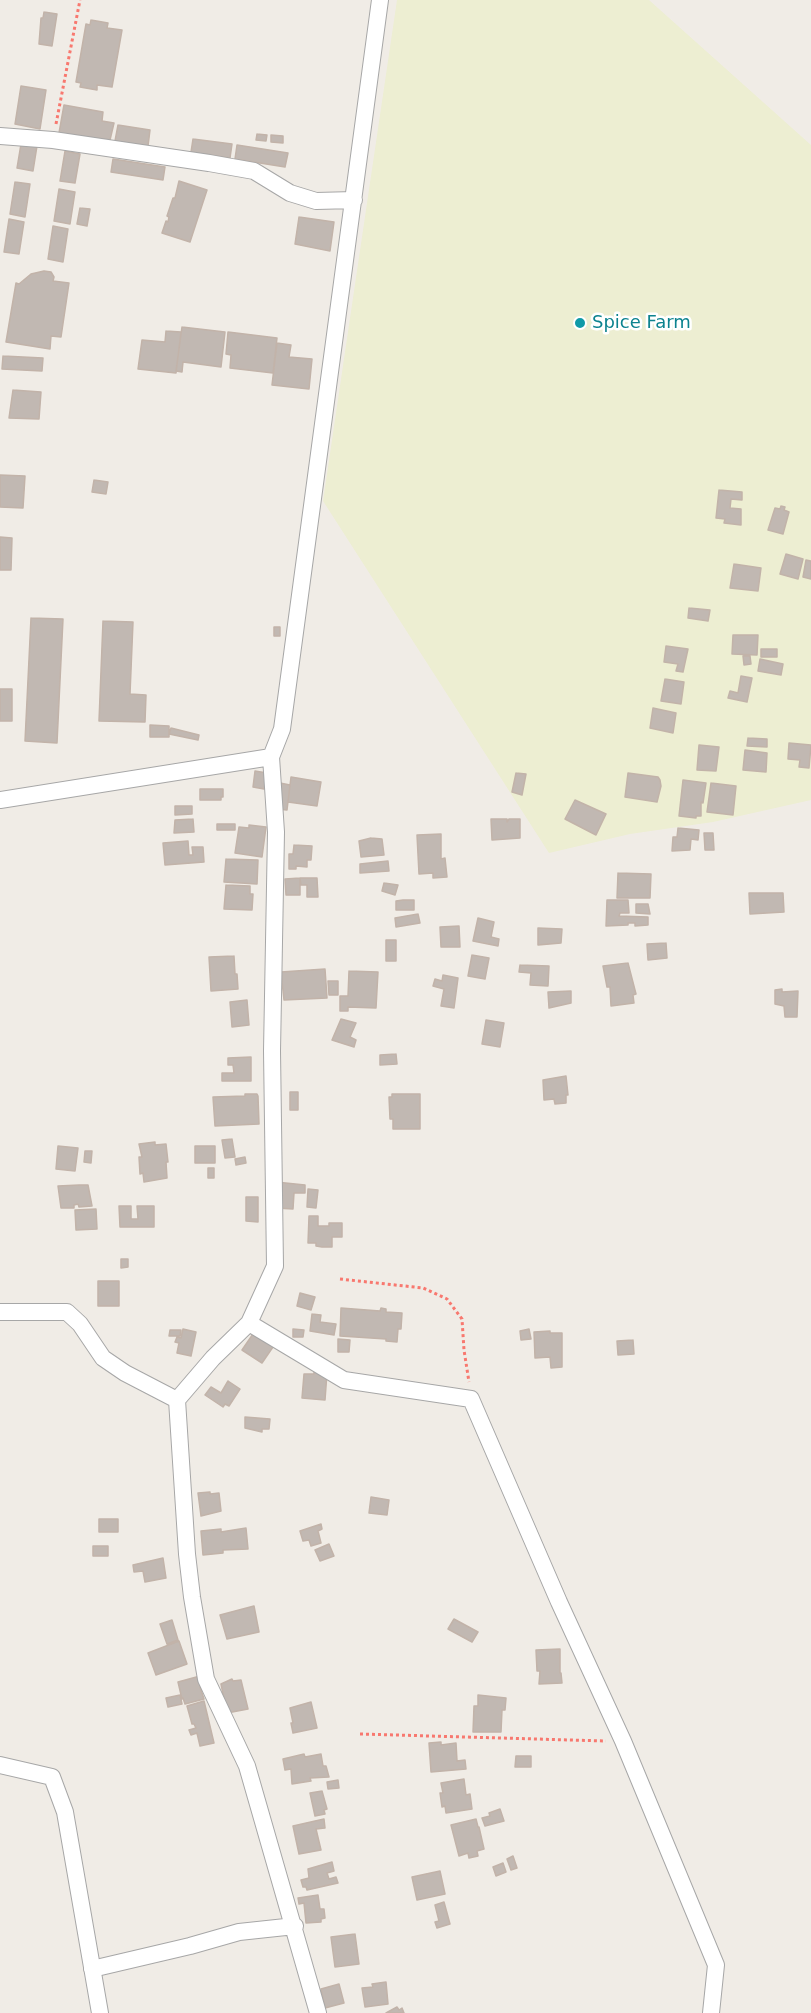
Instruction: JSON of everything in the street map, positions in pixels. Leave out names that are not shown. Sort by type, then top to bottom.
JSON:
[{"type":"street","points":[[318,2013],[295,1926],[247,1766],[206,1679],[187,1554],[177,1400],[213,1358],[249,1323],[274,1266],[272,1051],[276,832],[271,757],[282,729],[380,0]]},
{"type":"street","points":[[0,136],[53,140],[254,171],[290,193],[316,201],[354,200]]},
{"type":"street","points":[[0,800],[271,757]]},
{"type":"street","points":[[0,1312],[68,1312],[80,1324],[103,1358],[125,1373],[177,1400]]},
{"type":"street","points":[[249,1323],[344,1380],[471,1399],[623,1741],[716,1965],[711,2013]]},
{"type":"street","points":[[0,1765],[52,1777],[64,1812],[100,2013]]},
{"type":"street","points":[[92,1969],[239,1932],[295,1926]]},
{"type":"path","points":[[53,140],[80,0]]},
{"type":"path","points":[[340,1280],[423,1288],[447,1299],[462,1319],[471,1399]]},
{"type":"path","points":[[360,1734],[623,1741]]},
{"type":"green space","name":"Spice Farm","points":[[397,0],[649,0],[811,145],[811,800],[713,822],[630,834],[549,853],[323,501]]},
{"type":"building","points":[[44,12],[57,14],[52,46],[39,44],[41,18]]},
{"type":"building","points":[[91,20],[108,23],[107,28],[122,30],[112,87],[97,85],[97,90],[80,87],[81,83],[76,82],[86,24],[90,25]]},
{"type":"building","points":[[21,86],[46,90],[40,129],[15,124]]},
{"type":"building","points":[[64,105],[103,112],[102,121],[114,123],[110,140],[59,133]]},
{"type":"building","points":[[118,125],[150,130],[148,146],[115,141]]},
{"type":"building","points":[[257,134],[267,135],[266,141],[256,140]]},
{"type":"building","points":[[271,135],[283,136],[283,143],[271,142]]},
{"type":"building","points":[[193,139],[232,144],[230,158],[191,152]]},
{"type":"building","points":[[21,144],[37,146],[33,171],[17,168]]},
{"type":"building","points":[[237,145],[288,153],[285,167],[235,159]]},
{"type":"building","points":[[65,151],[80,154],[75,183],[60,181]]},
{"type":"building","points":[[113,159],[165,167],[163,180],[111,172]]},
{"type":"building","points":[[179,181],[207,190],[190,242],[162,233],[166,221],[168,222],[169,217],[167,216]]},
{"type":"building","points":[[15,182],[30,184],[25,217],[10,214]]},
{"type":"building","points":[[59,189],[75,192],[70,224],[54,221]]},
{"type":"building","points":[[80,208],[90,209],[87,226],[77,224]]},
{"type":"building","points":[[299,217],[334,222],[330,251],[295,244]]},
{"type":"building","points":[[9,219],[24,222],[19,254],[4,252]]},
{"type":"building","points":[[53,226],[68,229],[63,262],[48,259]]},
{"type":"building","points":[[51,272],[54,277],[53,281],[69,283],[61,337],[51,336],[50,349],[6,342],[16,283],[19,284],[31,274]]},
{"type":"building","points":[[182,327],[225,332],[221,367],[183,362],[182,372],[176,371]]},
{"type":"building","points":[[166,331],[181,332],[176,373],[138,369],[142,340],[165,342]]},
{"type":"building","points":[[228,332],[277,338],[273,373],[230,368],[231,355],[226,354]]},
{"type":"building","points":[[277,343],[291,345],[289,357],[312,359],[309,389],[272,385]]},
{"type":"building","points":[[3,356],[43,358],[42,371],[2,369]]},
{"type":"building","points":[[13,390],[41,392],[39,419],[9,418]]},
{"type":"building","points":[[0,475],[25,476],[23,508],[0,507]]},
{"type":"building","points":[[94,480],[108,482],[106,494],[92,492]]},
{"type":"building","points":[[719,490],[742,492],[742,500],[731,499],[730,508],[741,509],[741,525],[724,523],[725,519],[716,518]]},
{"type":"building","points":[[781,506],[789,512],[783,534],[768,530],[775,508],[780,509]]},
{"type":"building","points":[[0,537],[12,538],[11,570],[0,570]]},
{"type":"building","points":[[786,554],[803,559],[798,579],[780,574]]},
{"type":"building","points":[[806,560],[811,561],[811,579],[803,577]]},
{"type":"building","points":[[734,564],[761,568],[758,591],[730,588]]},
{"type":"building","points":[[689,608],[710,610],[708,621],[688,618]]},
{"type":"building","points":[[31,618],[63,619],[57,743],[25,741]]},
{"type":"building","points":[[103,621],[133,622],[130,694],[146,695],[145,722],[99,721]]},
{"type":"building","points":[[274,627],[280,627],[280,636],[274,636]]},
{"type":"building","points":[[733,635],[758,635],[757,655],[732,654]]},
{"type":"building","points":[[666,646],[688,649],[683,672],[676,671],[678,664],[664,662]]},
{"type":"building","points":[[761,649],[777,649],[777,657],[761,657]]},
{"type":"building","points":[[743,656],[750,656],[751,664],[744,665]]},
{"type":"building","points":[[760,659],[783,664],[781,675],[758,671]]},
{"type":"building","points":[[741,676],[752,678],[747,702],[728,698],[730,691],[738,693]]},
{"type":"building","points":[[665,679],[684,682],[681,704],[661,701]]},
{"type":"building","points":[[0,689],[12,689],[12,721],[0,721]]},
{"type":"building","points":[[653,708],[676,713],[673,733],[650,728]]},
{"type":"building","points":[[150,725],[169,726],[169,737],[150,737]]},
{"type":"building","points":[[171,728],[199,735],[198,740],[169,734]]},
{"type":"building","points":[[748,738],[767,739],[767,747],[747,746]]},
{"type":"building","points":[[789,743],[811,745],[809,768],[799,767],[800,760],[788,759]]},
{"type":"building","points":[[699,745],[719,747],[716,771],[697,770]]},
{"type":"building","points":[[745,750],[767,753],[766,772],[743,770]]},
{"type":"building","points":[[255,771],[267,773],[264,789],[253,787]]},
{"type":"building","points":[[516,773],[526,774],[522,795],[512,792]]},
{"type":"building","points":[[628,773],[658,777],[661,786],[657,802],[625,797]]},
{"type":"building","points":[[291,777],[321,782],[317,806],[288,802]]},
{"type":"building","points":[[683,780],[706,783],[703,803],[701,802],[701,816],[696,816],[696,818],[679,816]]},
{"type":"building","points":[[280,783],[290,785],[287,810],[277,809]]},
{"type":"building","points":[[711,783],[736,786],[733,815],[707,812]]},
{"type":"building","points":[[200,789],[223,789],[223,797],[221,800],[200,800]]},
{"type":"building","points":[[575,800],[606,814],[596,835],[565,819]]},
{"type":"building","points":[[175,806],[192,806],[192,814],[175,815]]},
{"type":"building","points":[[193,819],[194,832],[174,833],[175,820]]},
{"type":"building","points":[[491,819],[507,819],[507,822],[509,819],[520,819],[520,838],[492,840]]},
{"type":"building","points":[[217,824],[235,824],[235,830],[217,830]]},
{"type":"building","points":[[249,825],[266,827],[262,857],[235,853],[239,827],[249,828]]},
{"type":"building","points":[[678,828],[699,830],[698,840],[691,839],[690,850],[672,851],[673,837],[677,837]]},
{"type":"building","points":[[704,833],[713,833],[714,850],[705,850]]},
{"type":"building","points":[[441,834],[441,859],[445,858],[447,877],[433,878],[433,873],[419,874],[417,835]]},
{"type":"building","points":[[371,838],[382,839],[384,855],[361,857],[359,841]]},
{"type":"building","points":[[188,841],[189,855],[193,855],[192,847],[203,847],[204,862],[165,865],[163,843]]},
{"type":"building","points":[[294,845],[312,846],[311,860],[307,860],[307,867],[296,866],[296,869],[289,869],[289,854],[293,854]]},
{"type":"building","points":[[226,859],[258,860],[257,884],[224,882]]},
{"type":"building","points":[[388,861],[389,871],[360,873],[360,864]]},
{"type":"building","points":[[618,873],[651,874],[650,898],[617,898]]},
{"type":"building","points":[[300,878],[317,878],[318,897],[307,897],[307,885],[301,885]]},
{"type":"building","points":[[300,878],[300,895],[286,895],[285,879]]},
{"type":"building","points":[[384,883],[398,885],[395,895],[382,891]]},
{"type":"building","points":[[226,885],[250,886],[250,894],[253,894],[252,910],[224,909]]},
{"type":"building","points":[[749,893],[783,893],[784,912],[750,914]]},
{"type":"building","points":[[414,900],[414,910],[396,910],[396,901]]},
{"type":"building","points":[[607,900],[628,900],[629,913],[620,913],[619,916],[648,917],[648,925],[635,926],[635,923],[628,923],[628,925],[606,926]]},
{"type":"building","points":[[636,904],[648,904],[650,914],[636,913]]},
{"type":"building","points":[[418,914],[420,923],[396,927],[395,918]]},
{"type":"building","points":[[478,918],[494,922],[491,937],[499,939],[498,946],[473,941]]},
{"type":"building","points":[[459,926],[460,947],[441,947],[440,927]]},
{"type":"building","points":[[538,928],[562,929],[561,943],[538,945]]},
{"type":"building","points":[[386,940],[396,940],[396,961],[386,961]]},
{"type":"building","points":[[666,943],[667,958],[648,960],[647,944]]},
{"type":"building","points":[[472,955],[489,958],[485,979],[468,976]]},
{"type":"building","points":[[234,956],[238,989],[211,991],[209,957]]},
{"type":"building","points":[[628,963],[636,994],[633,995],[634,1003],[611,1006],[610,987],[607,987],[603,966]]},
{"type":"building","points":[[520,965],[549,966],[548,986],[530,985],[531,973],[519,972]]},
{"type":"building","points":[[325,969],[327,998],[284,1000],[281,972]]},
{"type":"building","points":[[349,971],[378,972],[376,1008],[348,1007],[348,1011],[340,1011],[340,996],[348,996]]},
{"type":"building","points":[[443,975],[458,978],[454,1008],[441,1006],[444,989],[433,986],[435,979],[442,981]]},
{"type":"building","points":[[328,981],[338,981],[338,995],[329,995]]},
{"type":"building","points":[[782,989],[782,992],[798,991],[797,1017],[785,1017],[784,1006],[775,1004],[775,990]]},
{"type":"building","points":[[571,991],[571,1003],[549,1008],[548,992]]},
{"type":"building","points":[[247,1000],[249,1025],[232,1027],[230,1002]]},
{"type":"building","points":[[341,1019],[356,1023],[350,1037],[356,1040],[354,1047],[332,1040]]},
{"type":"building","points":[[486,1020],[504,1023],[500,1047],[482,1044]]},
{"type":"building","points":[[396,1054],[397,1064],[380,1065],[380,1055]]},
{"type":"building","points":[[251,1057],[251,1081],[222,1081],[222,1073],[234,1073],[233,1065],[228,1065],[228,1058]]},
{"type":"building","points":[[566,1076],[568,1095],[566,1095],[566,1103],[555,1104],[554,1099],[544,1100],[543,1080]]},
{"type":"building","points":[[290,1092],[298,1092],[298,1110],[290,1110]]},
{"type":"building","points":[[245,1094],[257,1094],[258,1096],[259,1124],[215,1126],[213,1097],[245,1096]]},
{"type":"building","points":[[392,1094],[420,1094],[420,1129],[393,1129],[389,1097],[392,1097]]},
{"type":"building","points":[[232,1139],[235,1157],[225,1158],[222,1140]]},
{"type":"building","points":[[155,1142],[155,1145],[166,1144],[167,1178],[144,1182],[143,1173],[140,1174],[139,1157],[142,1157],[139,1144]]},
{"type":"building","points":[[58,1146],[78,1148],[75,1171],[56,1169]]},
{"type":"building","points":[[195,1146],[215,1146],[215,1163],[195,1163]]},
{"type":"building","points":[[85,1151],[92,1151],[91,1163],[84,1162]]},
{"type":"building","points":[[245,1157],[246,1163],[236,1165],[235,1159]]},
{"type":"building","points":[[208,1168],[214,1168],[214,1178],[208,1178]]},
{"type":"building","points":[[276,1182],[305,1185],[305,1193],[294,1193],[293,1209],[275,1208]]},
{"type":"building","points":[[88,1185],[92,1206],[79,1207],[78,1204],[74,1205],[74,1208],[61,1208],[58,1186]]},
{"type":"building","points":[[308,1189],[318,1190],[316,1208],[307,1207]]},
{"type":"building","points":[[246,1197],[258,1197],[258,1222],[246,1221]]},
{"type":"building","points":[[119,1206],[131,1206],[131,1219],[138,1219],[137,1206],[154,1206],[154,1227],[120,1227]]},
{"type":"building","points":[[96,1209],[97,1229],[76,1230],[75,1210]]},
{"type":"building","points":[[309,1216],[318,1216],[318,1226],[342,1223],[342,1237],[332,1237],[332,1247],[308,1243]]},
{"type":"building","points":[[121,1259],[128,1259],[128,1267],[121,1268]]},
{"type":"building","points":[[98,1281],[119,1281],[119,1306],[98,1306]]},
{"type":"building","points":[[300,1293],[315,1297],[311,1310],[297,1306]]},
{"type":"building","points":[[341,1308],[380,1311],[381,1308],[386,1309],[386,1312],[402,1313],[397,1342],[386,1341],[386,1339],[340,1336]]},
{"type":"building","points":[[312,1314],[321,1315],[320,1322],[336,1324],[334,1335],[310,1331]]},
{"type":"building","points":[[183,1329],[196,1332],[191,1356],[177,1353],[179,1343],[175,1342],[177,1337],[181,1338]]},
{"type":"building","points":[[293,1329],[304,1330],[303,1337],[293,1337]]},
{"type":"building","points":[[529,1329],[531,1339],[521,1340],[520,1331]]},
{"type":"building","points":[[170,1330],[181,1330],[180,1336],[169,1336]]},
{"type":"building","points":[[255,1331],[275,1344],[262,1363],[242,1350]]},
{"type":"building","points":[[550,1331],[550,1333],[562,1333],[562,1367],[551,1368],[550,1357],[535,1358],[534,1332]]},
{"type":"building","points":[[338,1339],[350,1340],[349,1352],[338,1352]]},
{"type":"building","points":[[633,1340],[634,1354],[618,1355],[617,1341]]},
{"type":"building","points":[[314,1372],[327,1373],[325,1400],[302,1398],[304,1374],[314,1374]]},
{"type":"building","points":[[228,1381],[240,1389],[229,1406],[225,1404],[223,1407],[205,1395],[211,1387],[221,1393]]},
{"type":"building","points":[[245,1417],[270,1419],[269,1429],[262,1429],[262,1432],[245,1428]]},
{"type":"building","points":[[210,1492],[210,1494],[219,1493],[221,1511],[201,1516],[198,1493]]},
{"type":"building","points":[[371,1497],[389,1500],[387,1515],[369,1513]]},
{"type":"building","points":[[99,1519],[118,1519],[118,1532],[99,1532]]},
{"type":"building","points":[[321,1524],[322,1529],[318,1531],[321,1543],[311,1546],[309,1540],[303,1541],[300,1531]]},
{"type":"building","points":[[246,1528],[248,1549],[223,1550],[223,1553],[203,1555],[201,1531],[221,1529],[221,1532]]},
{"type":"building","points":[[329,1544],[334,1556],[320,1561],[315,1550]]},
{"type":"building","points":[[93,1546],[108,1546],[108,1556],[93,1556]]},
{"type":"building","points":[[163,1558],[166,1578],[145,1582],[143,1571],[134,1572],[133,1565]]},
{"type":"building","points":[[254,1606],[259,1632],[227,1639],[220,1615]]},
{"type":"building","points":[[454,1619],[478,1632],[472,1642],[448,1629]]},
{"type":"building","points":[[172,1620],[178,1640],[167,1644],[160,1624]]},
{"type":"building","points":[[179,1641],[187,1664],[156,1675],[148,1653]]},
{"type":"building","points":[[560,1649],[562,1683],[539,1684],[540,1671],[537,1671],[536,1650]]},
{"type":"building","points":[[200,1676],[204,1686],[200,1687],[204,1699],[185,1704],[178,1682]]},
{"type":"building","points":[[232,1679],[233,1681],[241,1680],[248,1709],[227,1713],[221,1684]]},
{"type":"building","points":[[180,1695],[182,1704],[168,1707],[166,1698]]},
{"type":"building","points":[[478,1695],[506,1698],[505,1710],[502,1710],[501,1732],[473,1732],[474,1706],[478,1706]]},
{"type":"building","points":[[204,1701],[214,1743],[200,1746],[197,1733],[191,1735],[189,1730],[196,1728],[192,1724],[187,1706]]},
{"type":"building","points":[[311,1702],[317,1728],[293,1733],[290,1708]]},
{"type":"building","points":[[441,1742],[441,1745],[456,1743],[457,1761],[465,1760],[466,1769],[431,1772],[429,1743]]},
{"type":"building","points":[[304,1754],[305,1757],[321,1754],[323,1766],[326,1766],[329,1777],[310,1778],[311,1781],[292,1784],[291,1769],[285,1770],[283,1759]]},
{"type":"building","points":[[516,1756],[531,1756],[531,1767],[515,1767]]},
{"type":"building","points":[[464,1779],[466,1795],[470,1794],[472,1809],[446,1813],[445,1806],[442,1807],[441,1783]]},
{"type":"building","points":[[338,1780],[339,1788],[328,1789],[327,1782]]},
{"type":"building","points":[[322,1791],[327,1809],[324,1810],[325,1814],[315,1816],[310,1793]]},
{"type":"building","points":[[500,1809],[504,1821],[485,1826],[482,1818]]},
{"type":"building","points":[[324,1819],[325,1828],[316,1829],[321,1850],[299,1854],[293,1826]]},
{"type":"building","points":[[476,1819],[484,1849],[477,1851],[478,1856],[469,1858],[468,1853],[459,1856],[451,1825]]},
{"type":"building","points":[[513,1856],[517,1868],[511,1870],[507,1859]]},
{"type":"building","points":[[332,1862],[334,1871],[327,1873],[329,1879],[336,1877],[338,1883],[307,1890],[303,1887],[301,1880],[309,1878],[308,1869]]},
{"type":"building","points":[[503,1863],[506,1872],[496,1876],[493,1867]]},
{"type":"building","points":[[440,1871],[445,1894],[417,1900],[412,1877]]},
{"type":"building","points":[[318,1895],[320,1909],[324,1909],[325,1918],[321,1919],[321,1922],[306,1923],[304,1903],[299,1904],[298,1898]]},
{"type":"building","points":[[444,1902],[450,1924],[437,1928],[435,1922],[439,1921],[435,1905]]},
{"type":"building","points":[[355,1934],[359,1964],[335,1967],[331,1937]]},
{"type":"building","points":[[386,1982],[388,2004],[365,2007],[362,1988]]},
{"type":"building","points":[[339,1984],[344,2003],[325,2008],[321,1989]]},
{"type":"building","points":[[397,2007],[399,2010],[402,2008],[404,2013],[386,2013]]},
{"type":"place","name":"Spice Farm","points":[[580,323]]}]
